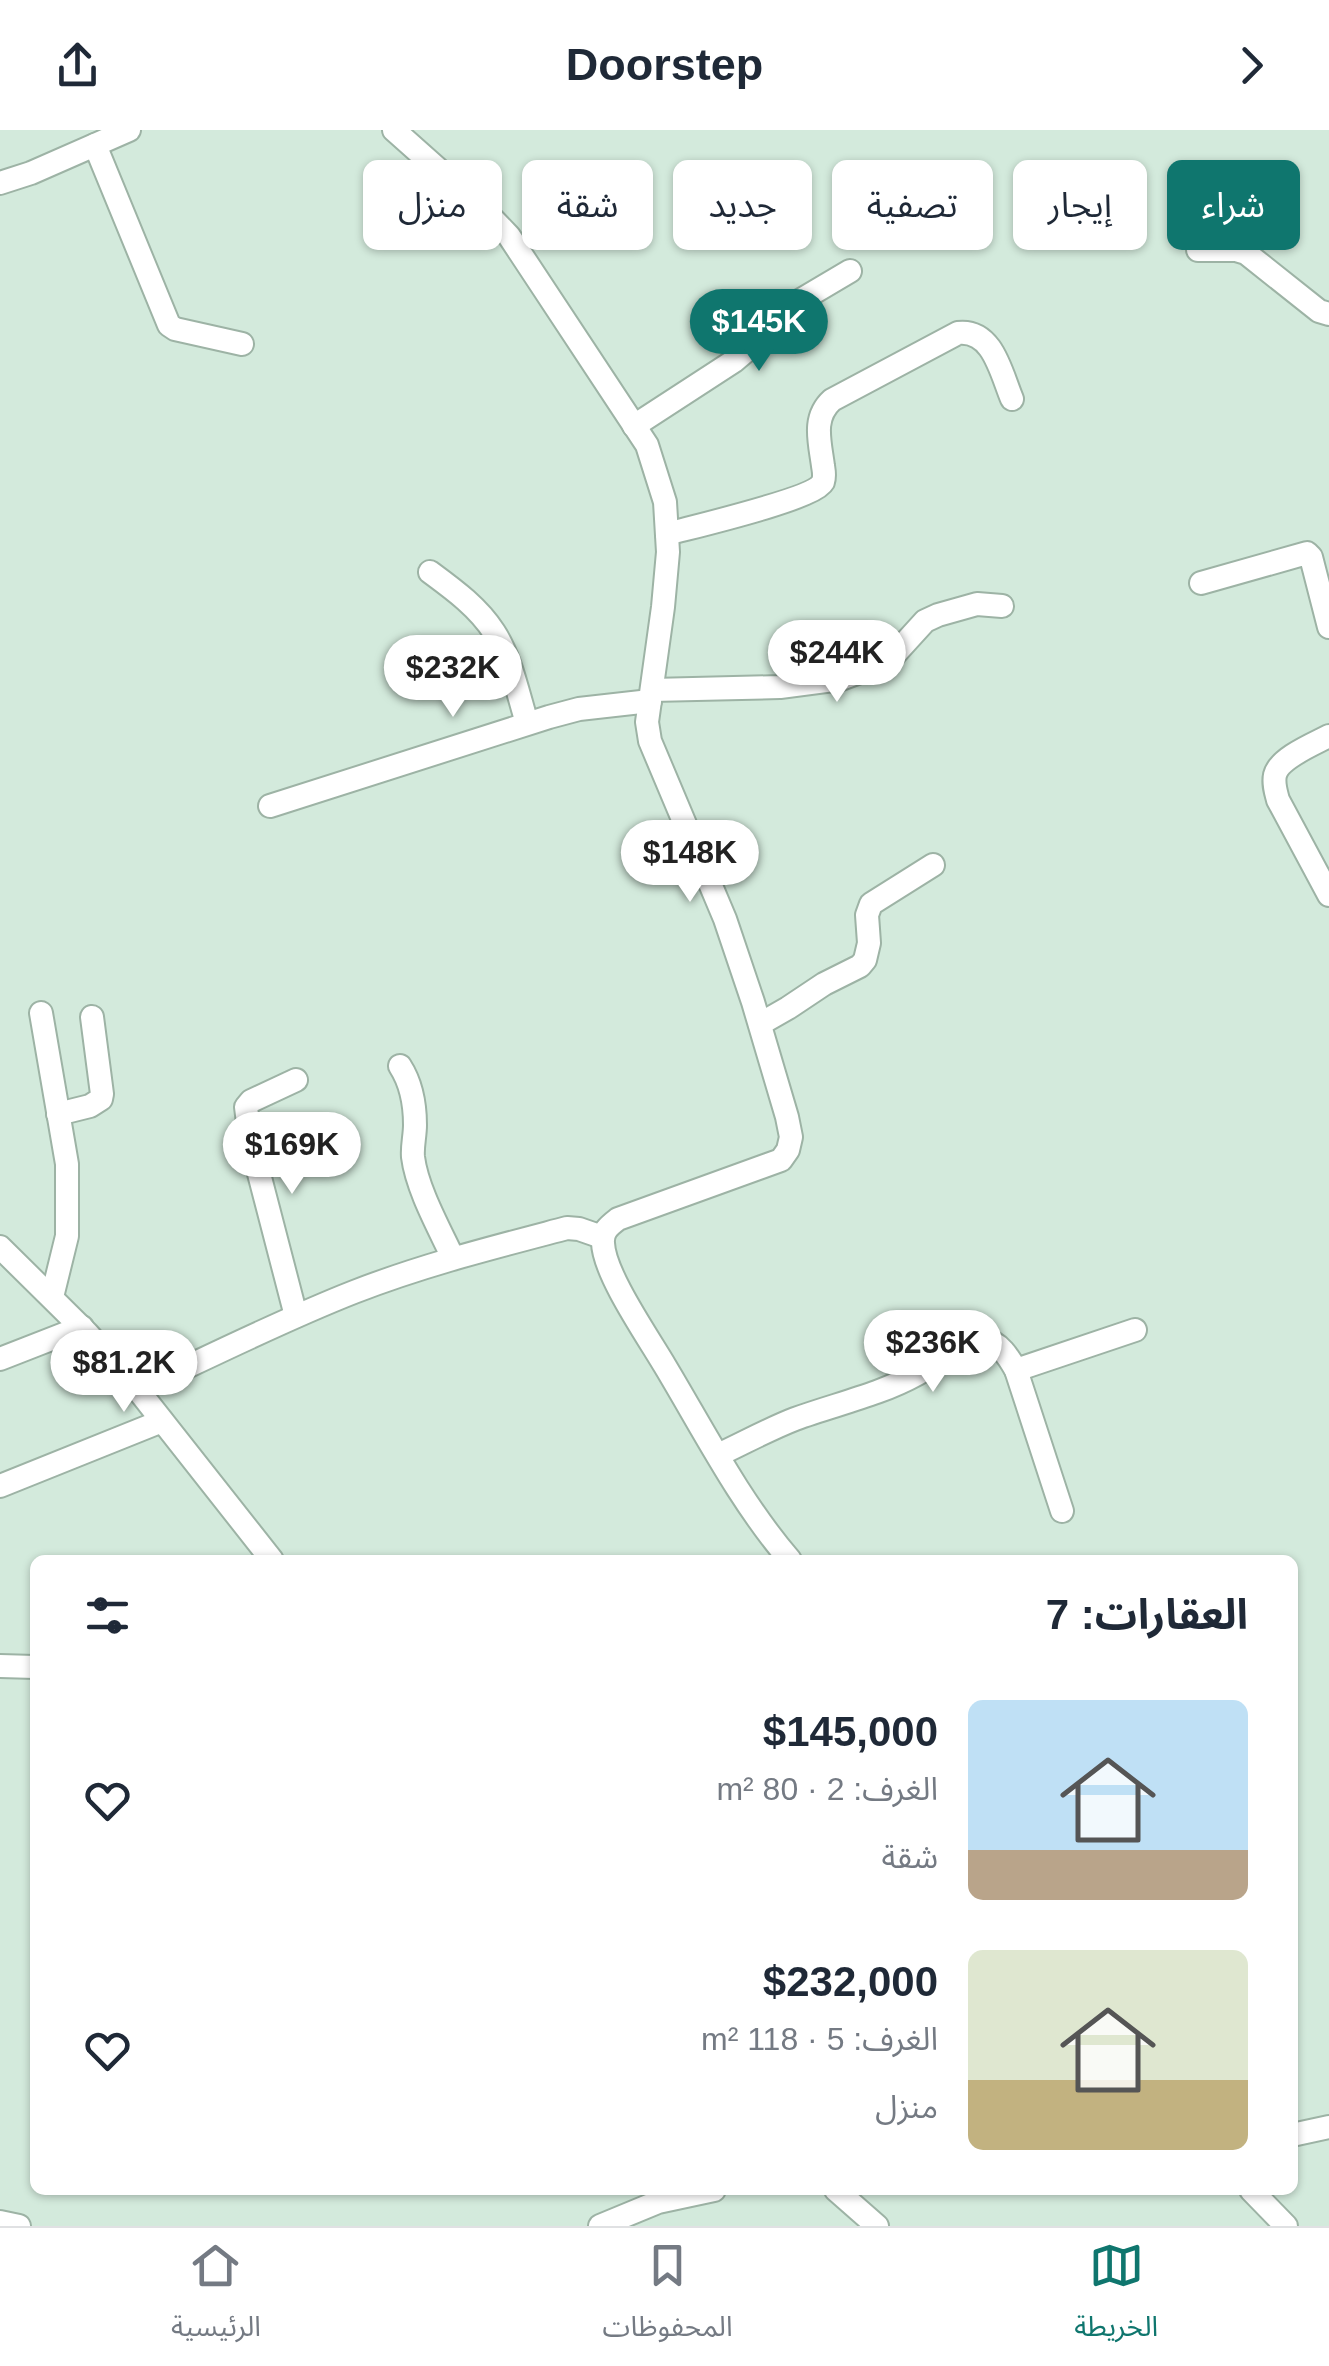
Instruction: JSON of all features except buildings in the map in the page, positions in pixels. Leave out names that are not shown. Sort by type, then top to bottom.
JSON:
[{"type":"street","points":[[0,183],[129,130]]},
{"type":"street","points":[[394,130],[509,236],[634,426],[656,469],[665,502],[668,552],[648,722],[654,754],[724,919],[760,1024],[790,1137],[781,1160],[618,1219],[602,1237],[608,1262],[628,1305],[718,1455],[786,1555]]},
{"type":"street","points":[[95,145],[169,324],[175,329],[242,344]]},
{"type":"street","points":[[1236,250],[1246,253],[1329,314]]},
{"type":"street","points":[[634,426],[734,361],[774,316],[850,270]]},
{"type":"street","points":[[667,534],[814,491],[824,474],[818,432],[824,408],[832,400],[958,333],[977,335],[986,342],[1012,400]]},
{"type":"street","points":[[1201,583],[1307,553],[1329,627]]},
{"type":"street","points":[[430,572],[461,596],[494,632],[528,723]]},
{"type":"street","points":[[270,806],[579,709],[651,695],[780,687],[841,678],[894,656],[925,621],[938,615],[977,604],[1002,606]]},
{"type":"street","points":[[1329,736],[1280,764],[1274,784],[1278,800],[1329,895]]},
{"type":"street","points":[[760,1024],[860,966],[867,953],[867,915],[872,904],[933,865]]},
{"type":"street","points":[[41,1013],[67,1164],[64,1255],[52,1297]]},
{"type":"street","points":[[58,1114],[101,1099],[92,1017]]},
{"type":"street","points":[[400,1066],[410,1085],[415,1123],[413,1155],[418,1175],[453,1258]]},
{"type":"street","points":[[296,1080],[246,1106],[250,1138],[296,1316]]},
{"type":"street","points":[[138,1390],[296,1316],[453,1258],[567,1228],[602,1237]]},
{"type":"street","points":[[0,1247],[138,1390],[268,1555]]},
{"type":"street","points":[[0,1359],[82,1328]]},
{"type":"street","points":[[1016,1370],[1134,1330]]},
{"type":"street","points":[[718,1455],[791,1421],[873,1394],[918,1374],[957,1347],[972,1340],[984,1340],[1005,1353],[1016,1370],[1062,1511]]},
{"type":"street","points":[[0,1486],[162,1421]]},
{"type":"street","points":[[0,1666],[30,1667]]},
{"type":"street","points":[[1298,2135],[1329,2127]]},
{"type":"street","points":[[600,2226],[658,2202],[691,2195]]},
{"type":"street","points":[[841,2195],[873,2224]]},
{"type":"street","points":[[1256,2195],[1286,2226]]},
{"type":"street","points":[[0,2222],[19,2226]]}]
